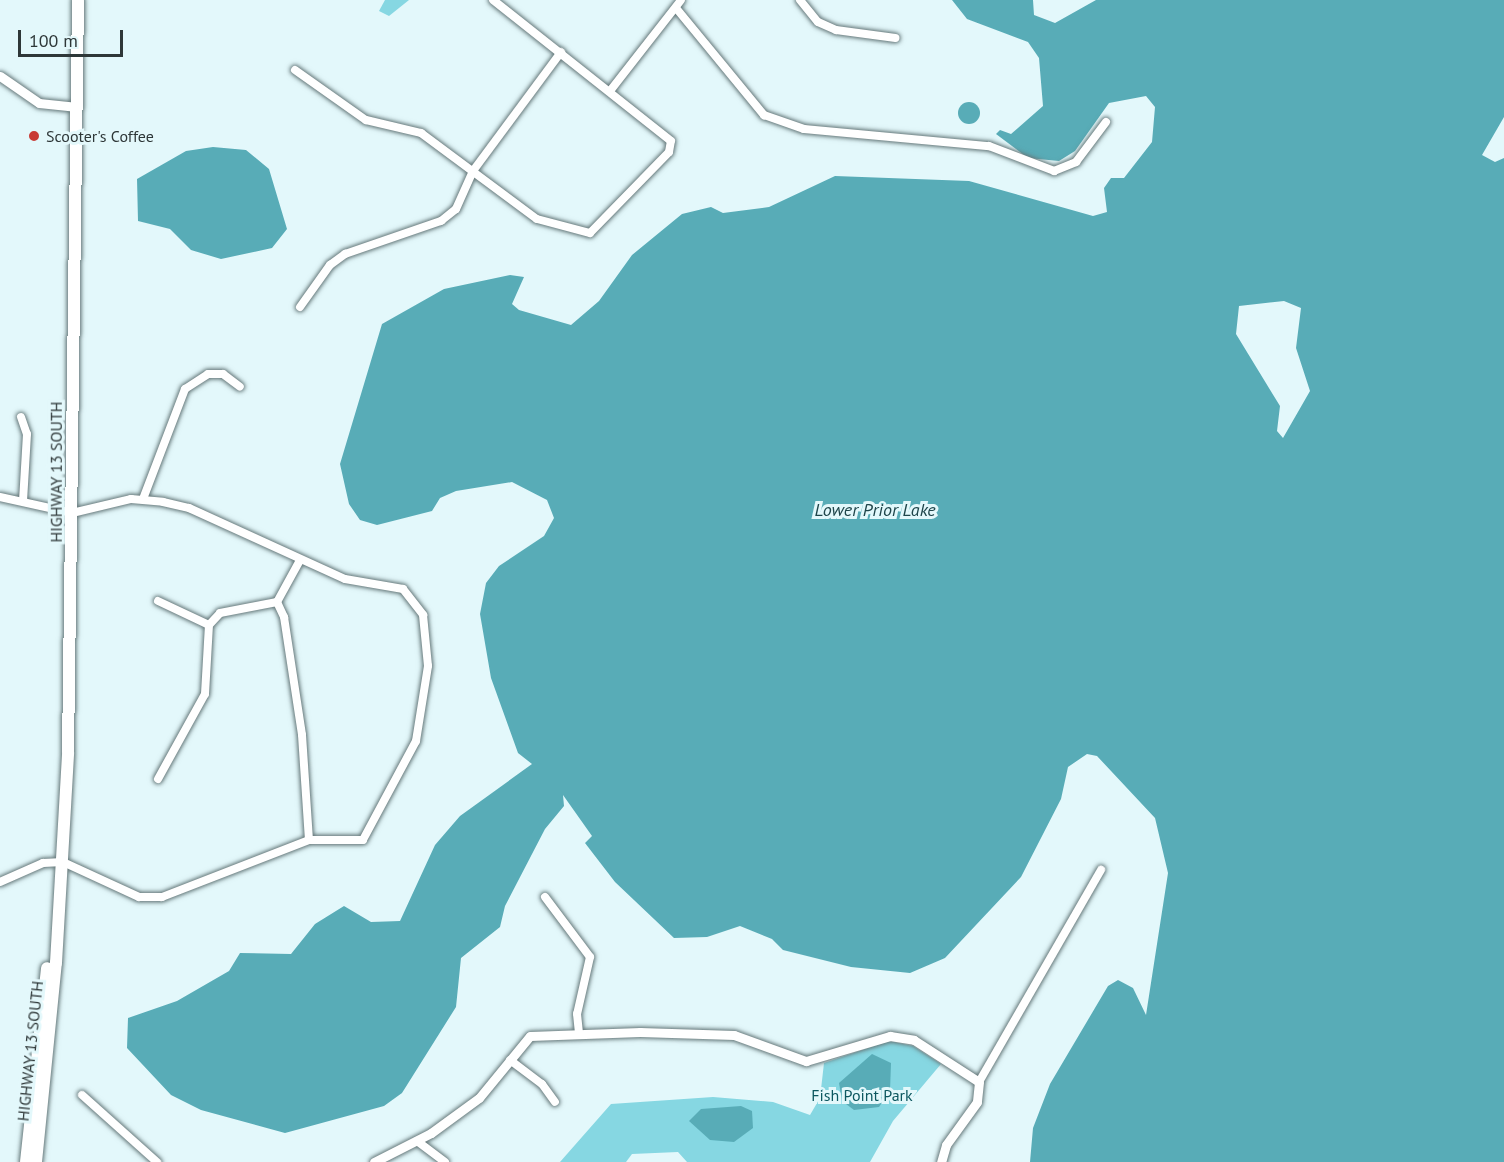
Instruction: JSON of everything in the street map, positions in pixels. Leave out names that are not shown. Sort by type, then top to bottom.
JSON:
[{"type":"main road","name":"HIGHWAY 13 SOUTH","points":[[26,1162],[63,862],[72,513],[78,0]]},
{"type":"main road","name":"HIGHWAY 13 SOUTH","points":[[36,1162],[54,944]]},
{"type":"street","points":[[295,70],[352,113],[421,133],[537,219],[590,233],[669,152],[671,141],[493,0]]},
{"type":"street","points":[[610,91],[681,0]]},
{"type":"street","points":[[800,0],[818,22],[836,30],[895,38]]},
{"type":"street","points":[[676,8],[764,115],[804,129],[989,146],[1054,171],[1076,162],[1106,122]]},
{"type":"street","points":[[300,307],[330,265],[345,254],[441,221],[456,209],[473,171],[561,52]]},
{"type":"street","points":[[0,75],[39,103],[75,107]]},
{"type":"street","points":[[142,499],[185,389],[208,374],[222,374],[240,387]]},
{"type":"street","points":[[21,417],[27,434],[23,501]]},
{"type":"street","points":[[0,497],[72,513],[142,499],[189,508],[299,562],[345,579],[387,583],[414,597],[423,615],[428,666],[416,741],[372,830],[363,840],[346,844],[309,840],[162,897],[139,897],[63,862],[43,863],[0,882]]},
{"type":"street","points":[[299,562],[277,602],[302,735],[309,840]]},
{"type":"street","points":[[158,601],[209,625]]},
{"type":"street","points":[[158,779],[206,694],[209,625],[220,613],[277,602]]},
{"type":"street","points":[[941,1162],[946,1145],[978,1102],[979,1082],[1101,870]]},
{"type":"street","points":[[545,897],[590,957],[577,1014],[579,1034]]},
{"type":"street","points":[[374,1162],[417,1141],[479,1098],[530,1036],[718,1033],[806,1061],[902,1036],[979,1082]]},
{"type":"street","points":[[510,1060],[542,1084],[555,1102]]},
{"type":"street","points":[[82,1095],[157,1162]]},
{"type":"street","points":[[417,1141],[445,1162]]},
{"type":"green space","points":[[385,0],[409,0],[389,16],[379,11]]},
{"type":"green space","name":"Fish Point Park","points":[[889,1041],[913,1046],[941,1064],[893,1121],[870,1162],[687,1162],[678,1152],[632,1154],[626,1162],[560,1162],[611,1104],[713,1097],[773,1102],[810,1115],[820,1098],[824,1063]]},
{"type":"water","name":"Lower Prior Lake","points":[[952,0],[1033,0],[1034,15],[1055,23],[1096,0],[1504,0],[1504,117],[1482,155],[1495,162],[1504,158],[1504,1162],[1030,1162],[1033,1128],[1050,1084],[1108,986],[1118,980],[1133,988],[1146,1015],[1168,873],[1155,818],[1097,756],[1087,754],[1068,767],[1061,799],[1021,877],[945,958],[910,973],[851,967],[783,950],[772,939],[740,926],[707,937],[674,938],[615,882],[585,843],[592,836],[563,795],[564,806],[545,829],[505,906],[500,927],[461,958],[456,1007],[402,1093],[384,1106],[285,1133],[201,1110],[171,1095],[127,1048],[128,1018],[177,1001],[229,971],[240,953],[291,954],[315,924],[344,906],[371,922],[400,921],[435,845],[460,816],[532,764],[518,753],[491,678],[480,614],[486,583],[499,566],[544,536],[554,518],[547,500],[512,482],[456,491],[440,498],[432,511],[377,525],[360,520],[349,504],[340,464],[382,324],[444,289],[510,275],[524,277],[512,304],[519,310],[571,325],[599,301],[632,255],[682,214],[711,207],[723,213],[769,207],[835,176],[969,181],[1093,216],[1107,212],[1104,188],[1111,178],[1124,178],[1152,142],[1155,107],[1146,96],[1109,103],[1075,151],[1059,161],[1028,158],[996,134],[1000,130],[1011,134],[1043,106],[1039,58],[1028,42],[967,19]],"holes":[[[1284,301],[1301,308],[1296,348],[1310,391],[1283,438],[1277,431],[1280,406],[1236,334],[1239,306]]]},
{"type":"water","points":[[965,102],[973,102],[980,109],[980,117],[973,124],[965,124],[958,117],[958,109]]},
{"type":"water","points":[[213,147],[246,150],[269,169],[287,229],[272,248],[221,259],[191,250],[170,229],[138,221],[137,179],[186,151]]},
{"type":"water","points":[[872,1054],[891,1063],[890,1091],[879,1107],[854,1110],[842,1101],[839,1083]]},
{"type":"water","points":[[741,1106],[752,1111],[753,1128],[734,1142],[710,1140],[689,1121],[701,1109]]},
{"type":"place","name":"Scooter's Coffee","points":[[34,136]]}]
